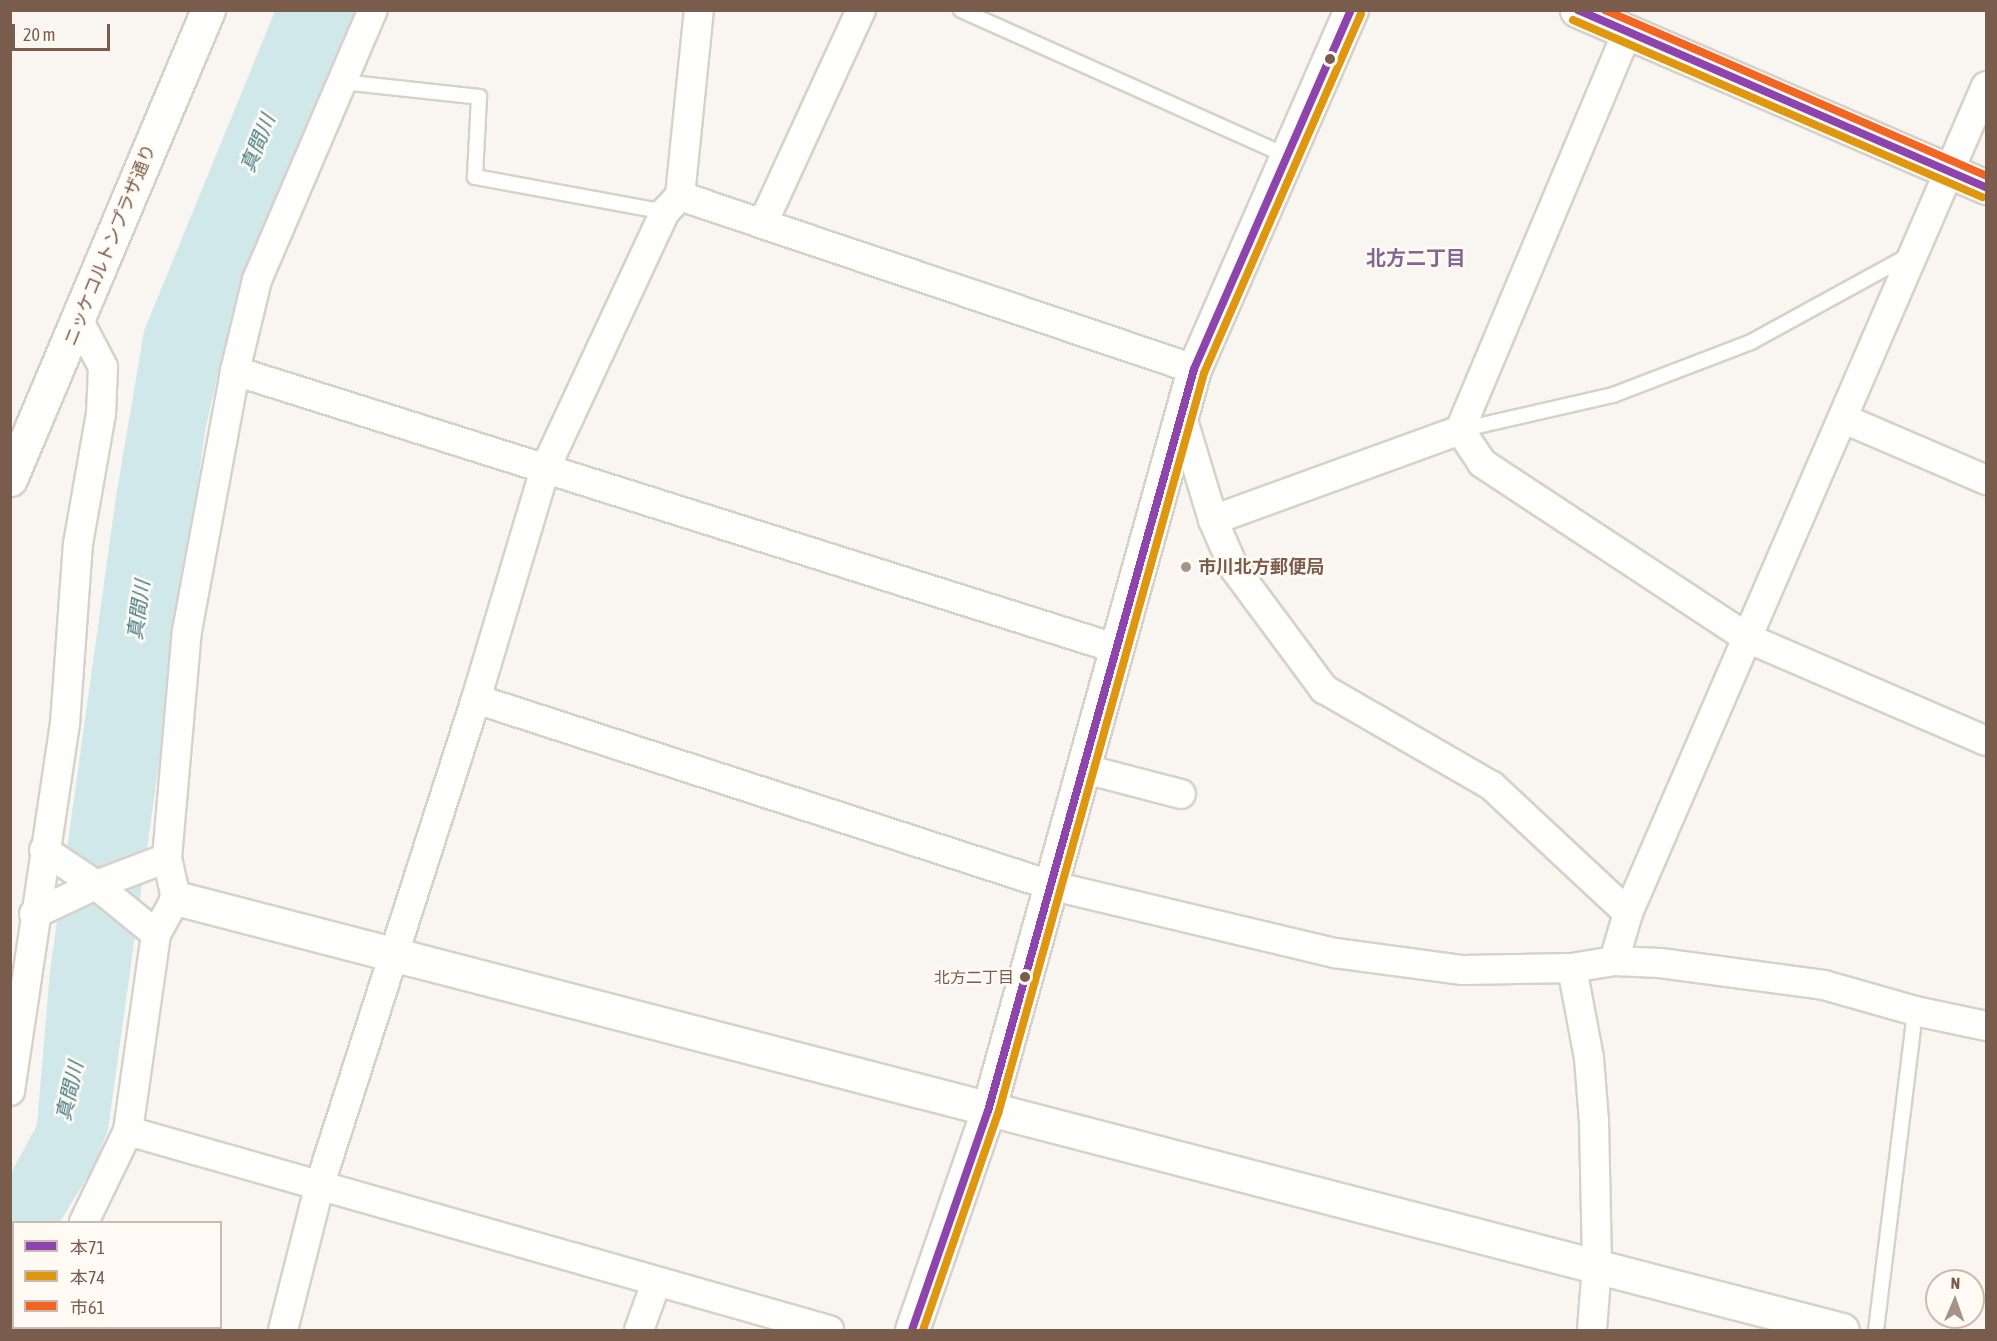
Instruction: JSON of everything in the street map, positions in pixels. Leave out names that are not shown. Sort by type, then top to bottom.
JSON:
[{"type":"street","name":"ニッケコルトンプラザ通り","points":[[10,479],[80,323],[208,10]]},
{"type":"street","points":[[84,1221],[128,1131],[156,934],[176,898],[167,858],[187,631],[235,371],[257,280],[373,10]]},
{"type":"street","points":[[283,1330],[320,1184],[391,955],[476,699],[545,469],[672,204],[699,10]]},
{"type":"street","points":[[763,223],[861,10]]},
{"type":"street","points":[[912,1330],[988,1111],[1053,886],[1194,369],[1351,10]]},
{"type":"street","points":[[1577,10],[1986,187]]},
{"type":"street","points":[[1213,520],[1460,430],[1627,33]]},
{"type":"street","points":[[1614,961],[1628,913],[1844,419],[1986,86]]},
{"type":"street","points":[[672,204],[763,223],[1194,369]]},
{"type":"street","points":[[10,1090],[17,1063],[34,914],[65,724],[78,544],[101,414],[103,367],[80,323]]},
{"type":"street","points":[[235,371],[1118,649]]},
{"type":"street","points":[[1182,417],[1213,520],[1234,568],[1324,689],[1492,786],[1628,913]]},
{"type":"street","points":[[1844,419],[1986,480]]},
{"type":"street","points":[[1460,430],[1482,463],[1747,638],[1986,741]]},
{"type":"street","points":[[476,699],[1053,886],[1335,954],[1463,970],[1572,968],[1614,961],[1660,963],[1824,985],[1916,1011],[1986,1026]]},
{"type":"street","points":[[1085,769],[1181,794]]},
{"type":"street","points":[[44,850],[96,885],[156,934]]},
{"type":"street","points":[[34,914],[96,885],[167,858]]},
{"type":"street","points":[[176,898],[988,1111],[1842,1330]]},
{"type":"street","points":[[1572,968],[1589,1058],[1594,1121],[1597,1266],[1592,1330]]},
{"type":"street","points":[[128,1131],[320,1184],[656,1284],[829,1330]]},
{"type":"street","points":[[639,1330],[656,1284]]},
{"type":"lane","points":[[961,10],[1288,156]]},
{"type":"lane","points":[[342,82],[479,97],[475,177],[672,204]]},
{"type":"lane","points":[[1460,430],[1612,395],[1751,342],[1916,251]]},
{"type":"lane","points":[[1876,1330],[1916,1011]]},
{"type":"water","name":"真間川","points":[[275,11],[360,11],[231,324],[205,431],[108,1130],[94,1166],[61,1221],[12,1221],[11,1274],[11,1173],[37,1125],[50,971],[116,497],[144,331]]},
{"type":"transit line","name":"本71","points":[[912,1330],[988,1111],[1194,369],[1351,10]]},
{"type":"transit line","name":"本71","points":[[1578,10],[1986,187]]},
{"type":"transit line","name":"市61","points":[[1605,10],[1986,176]]},
{"type":"transit line","name":"本74","points":[[923,1330],[998,1114],[1204,373],[1361,14]]},
{"type":"transit line","name":"本74","points":[[1573,20],[1982,197]]},
{"type":"place","name":"市川北方郵便局","points":[[1186,567]]},
{"type":"place","name":"北方二丁目","points":[[1025,977]]},
{"type":"district","name":"北方二丁目","points":[[1416,257]]}]
